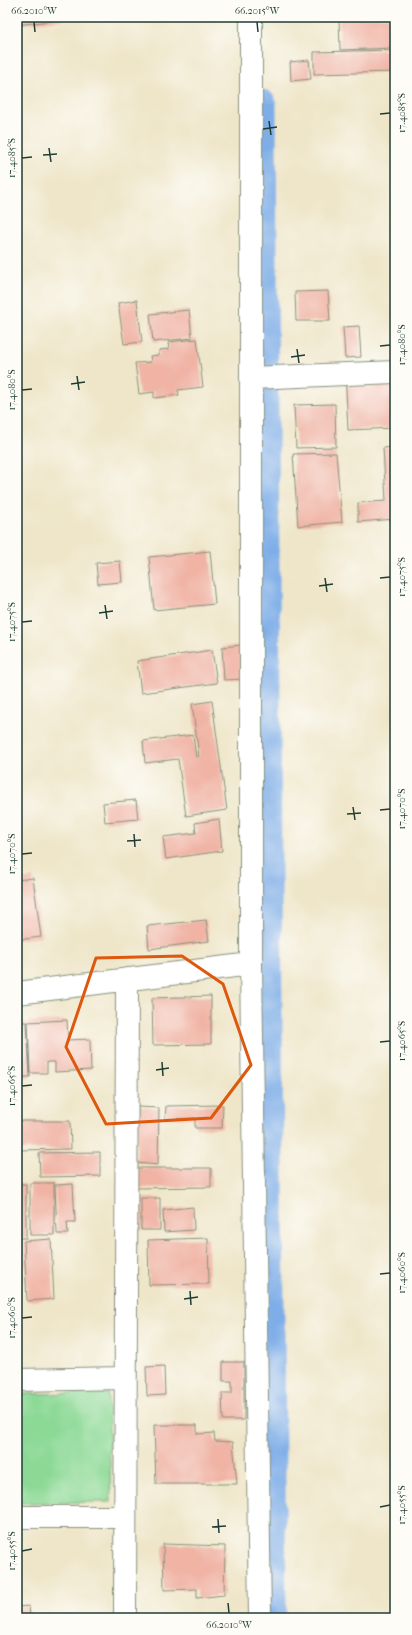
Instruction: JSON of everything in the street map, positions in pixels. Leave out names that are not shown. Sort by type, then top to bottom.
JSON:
[{"type":"street","points":[[251,17],[251,964],[260,1618]]},
{"type":"street","points":[[252,378],[395,372]]},
{"type":"street","points":[[17,994],[251,964]]},
{"type":"street","points":[[126,979],[126,1618]]},
{"type":"street","points":[[17,1380],[125,1378]]},
{"type":"street","points":[[17,1517],[125,1516]]},
{"type":"highlighted area","points":[[182,956],[223,984],[251,1065],[211,1118],[106,1124],[66,1047],[96,958]]},
{"type":"green space","points":[[108,1393],[111,1502],[17,1503],[17,1394]]},
{"type":"building","points":[[17,17],[74,17],[74,18],[17,25]]},
{"type":"building","points":[[339,17],[395,17],[395,48],[340,50]]},
{"type":"building","points":[[395,50],[395,72],[314,74],[314,52]]},
{"type":"building","points":[[309,60],[311,79],[291,81],[290,62]]},
{"type":"building","points":[[328,291],[330,321],[296,321],[295,292]]},
{"type":"building","points":[[137,300],[142,342],[124,344],[118,303]]},
{"type":"building","points":[[189,310],[192,338],[153,342],[150,314]]},
{"type":"building","points":[[359,326],[361,357],[345,358],[343,327]]},
{"type":"building","points":[[197,339],[203,387],[178,390],[179,395],[154,398],[154,392],[139,394],[135,363],[151,362],[150,356],[159,355],[159,350],[169,349],[168,342]]},
{"type":"building","points":[[395,367],[395,428],[348,430],[345,370]]},
{"type":"building","points":[[335,404],[336,447],[296,448],[294,405]]},
{"type":"building","points":[[395,447],[395,519],[358,522],[358,503],[386,501],[383,448]]},
{"type":"building","points":[[336,453],[342,522],[298,526],[293,454]]},
{"type":"building","points":[[210,551],[215,604],[154,610],[149,557]]},
{"type":"building","points":[[120,561],[122,582],[98,584],[96,563]]},
{"type":"building","points":[[242,645],[245,679],[224,680],[222,647]]},
{"type":"building","points":[[212,650],[217,683],[141,693],[137,661]]},
{"type":"building","points":[[212,701],[227,810],[186,816],[178,759],[145,763],[143,741],[193,735],[196,757],[199,756],[192,704]]},
{"type":"building","points":[[136,800],[138,819],[105,822],[103,803]]},
{"type":"building","points":[[219,819],[222,851],[166,859],[163,837],[196,833],[195,823]]},
{"type":"building","points":[[33,878],[41,937],[17,940],[17,880]]},
{"type":"building","points":[[206,920],[209,941],[149,949],[147,926]]},
{"type":"building","points":[[211,996],[211,1044],[153,1045],[152,998]]},
{"type":"building","points":[[67,1020],[68,1040],[90,1039],[91,1070],[55,1072],[55,1062],[47,1062],[47,1073],[30,1073],[28,1022]]},
{"type":"building","points":[[17,1022],[27,1022],[30,1077],[17,1077]]},
{"type":"building","points":[[223,1105],[222,1128],[195,1128],[195,1118],[165,1119],[166,1106]]},
{"type":"building","points":[[138,1107],[159,1108],[158,1165],[136,1163]]},
{"type":"building","points":[[17,1121],[70,1121],[71,1149],[18,1150]]},
{"type":"building","points":[[100,1152],[100,1176],[40,1177],[39,1153]]},
{"type":"building","points":[[136,1168],[211,1168],[211,1187],[135,1188]]},
{"type":"building","points":[[30,1183],[54,1183],[54,1235],[30,1235]]},
{"type":"building","points":[[17,1184],[26,1184],[26,1238],[17,1238]]},
{"type":"building","points":[[73,1184],[75,1222],[67,1222],[68,1234],[57,1234],[55,1185]]},
{"type":"building","points":[[141,1198],[160,1198],[160,1230],[141,1230]]},
{"type":"building","points":[[193,1207],[194,1230],[164,1232],[163,1210]]},
{"type":"building","points":[[208,1238],[209,1284],[149,1285],[148,1240]]},
{"type":"building","points":[[51,1239],[54,1299],[27,1301],[24,1241]]},
{"type":"building","points":[[223,1362],[244,1362],[244,1420],[223,1420],[222,1393],[232,1393],[232,1381],[223,1381]]},
{"type":"building","points":[[164,1366],[165,1395],[147,1396],[146,1367]]},
{"type":"building","points":[[154,1425],[197,1425],[197,1434],[214,1433],[215,1441],[233,1442],[237,1484],[156,1484]]},
{"type":"building","points":[[163,1544],[225,1546],[224,1595],[197,1598],[197,1589],[164,1590]]},
{"type":"building","points":[[29,1606],[30,1618],[17,1618],[17,1607]]},
{"type":"waterway","points":[[262,104],[272,1618]]}]
